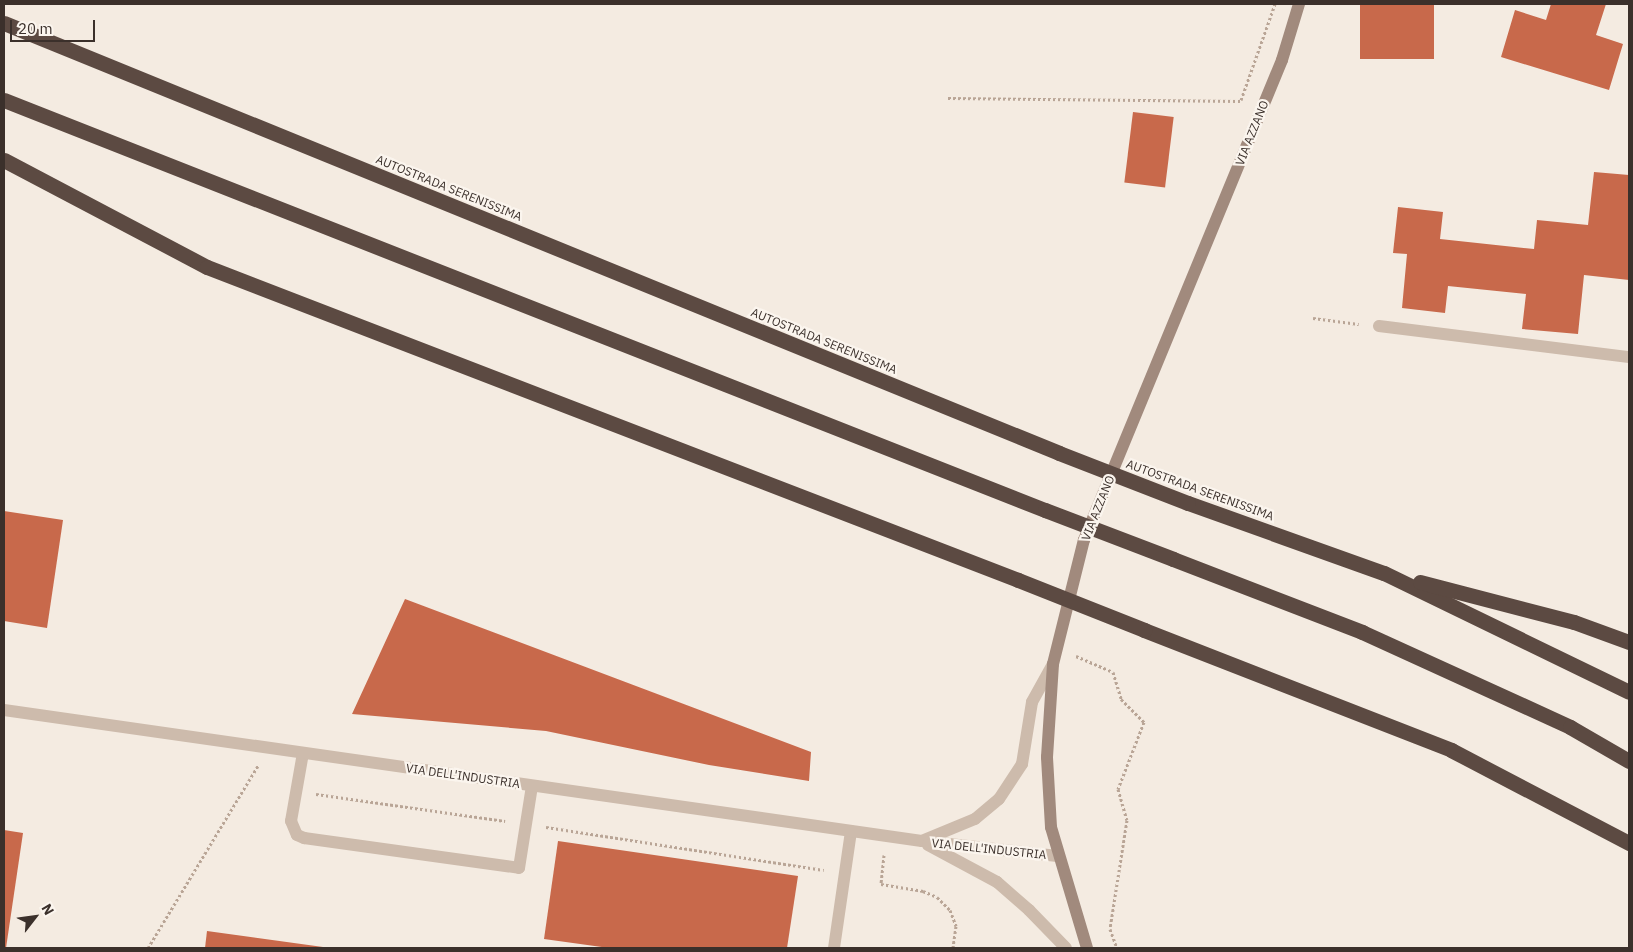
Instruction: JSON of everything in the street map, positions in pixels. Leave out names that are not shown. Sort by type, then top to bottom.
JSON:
[{"type":"highway","name":"AUTOSTRADA SERENISSIMA","points":[[4,23],[1059,453],[1188,503],[1384,573],[1629,692]]},
{"type":"highway","points":[[4,100],[1046,510],[1362,632],[1570,727],[1629,761]]},
{"type":"highway","points":[[4,160],[208,267],[1018,580],[1451,750],[1629,843]]},
{"type":"highway","points":[[1384,573],[1574,622],[1629,642]]},
{"type":"street","name":"VIA AZZANO","points":[[1087,948],[1057,856],[1047,774],[1053,664],[1084,540],[1282,60],[1299,4]]},
{"type":"street","points":[[1379,326],[1629,357]]},
{"type":"street","name":"VIA DELL'INDUSTRIA","points":[[922,841],[975,819],[1000,799],[1022,764],[1032,702],[1053,664]]},
{"type":"street","name":"VIA DELL'INDUSTRIA","points":[[4,710],[922,841],[1057,856]]},
{"type":"street","points":[[303,753],[291,821],[297,835],[304,838],[519,868],[532,786]]},
{"type":"street","points":[[834,948],[851,831]]},
{"type":"street","name":"VIA DELL'INDUSTRIA","points":[[922,841],[997,882],[1029,910],[1066,948]]},
{"type":"path","points":[[948,98],[1240,102]]},
{"type":"path","points":[[1312,318],[1379,326]]},
{"type":"path","points":[[1057,647],[1113,672],[1121,699],[1144,722],[1118,789],[1128,820],[1110,929],[1117,948]]},
{"type":"path","points":[[148,948],[269,748]]},
{"type":"path","points":[[296,791],[527,824],[844,873]]},
{"type":"path","points":[[886,836],[881,884],[923,891],[937,897],[950,910],[956,926],[953,948]]},
{"type":"building","points":[[1360,4],[1434,4],[1434,59],[1360,59]]},
{"type":"building","points":[[1551,4],[1606,4],[1596,35],[1623,44],[1609,90],[1501,57],[1515,10],[1546,20]]},
{"type":"building","points":[[1133,112],[1174,117],[1165,187],[1124,182]]},
{"type":"building","points":[[1594,172],[1629,175],[1629,280],[1584,275],[1578,334],[1522,329],[1526,294],[1448,286],[1445,313],[1402,308],[1407,254],[1393,253],[1398,207],[1443,212],[1440,239],[1534,249],[1537,220],[1588,225]]},
{"type":"building","points":[[4,511],[63,520],[47,628],[4,621]]},
{"type":"building","points":[[405,599],[811,752],[809,781],[709,765],[546,731],[352,714]]},
{"type":"building","points":[[4,830],[23,833],[6,948],[4,948]]},
{"type":"building","points":[[558,841],[798,876],[787,948],[609,948],[544,939]]},
{"type":"building","points":[[207,931],[323,947],[323,948],[205,948]]}]
